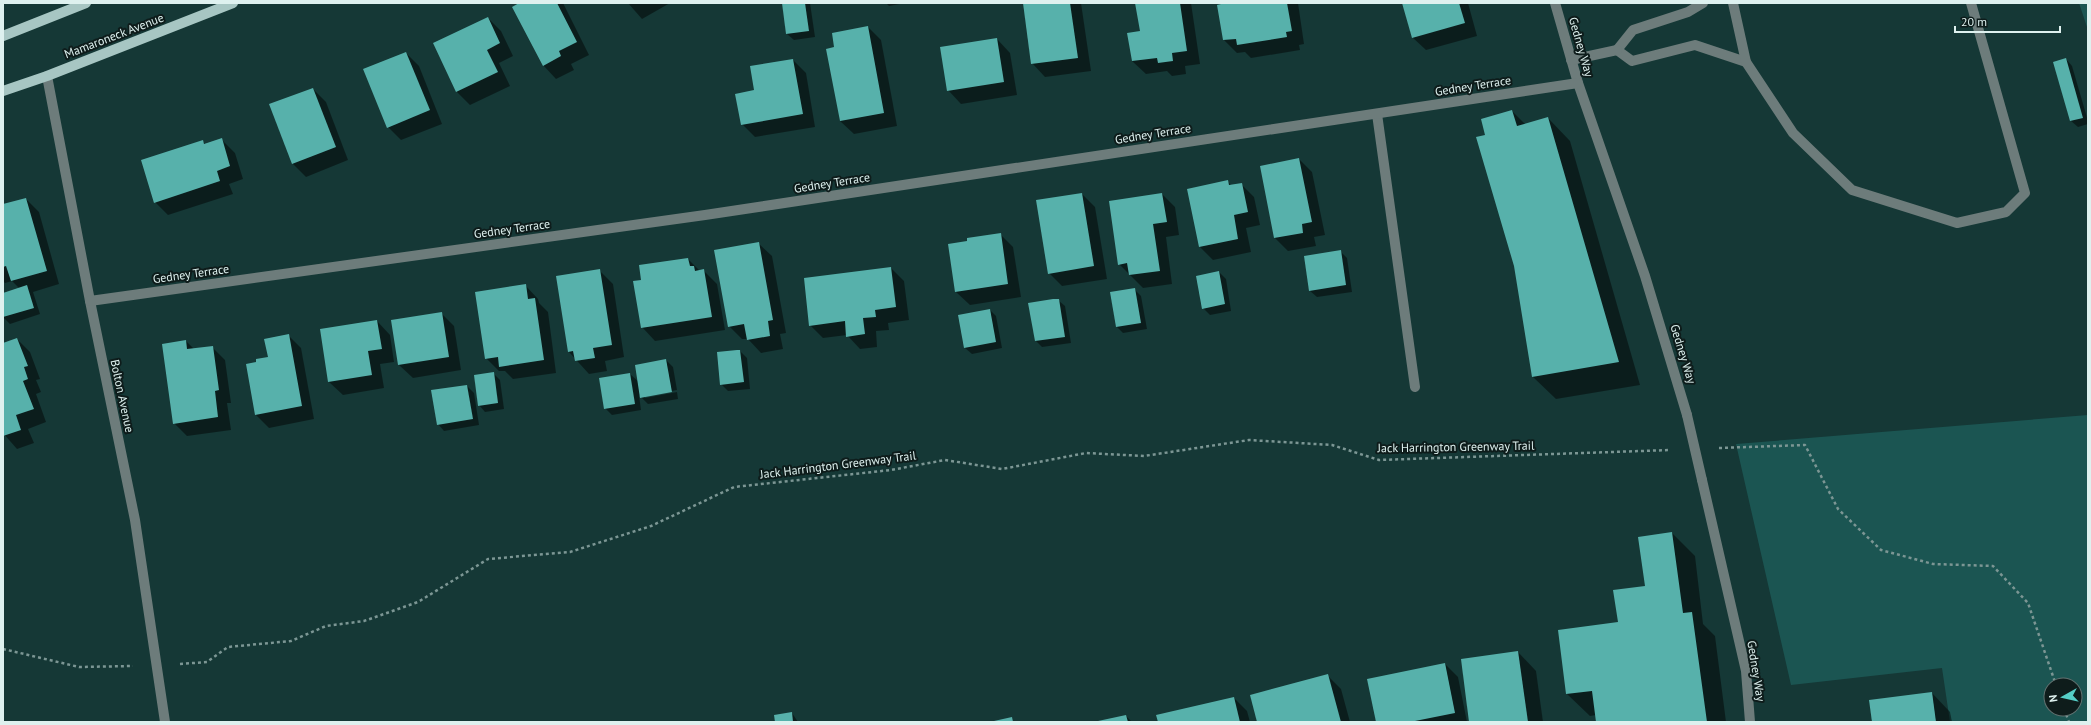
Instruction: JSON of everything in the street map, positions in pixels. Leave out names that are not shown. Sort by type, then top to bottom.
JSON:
[{"type":"main road","points":[[3,36],[86,3]]},
{"type":"main road","name":"Mamaroneck Avenue","points":[[3,91],[47,76],[233,3]]},
{"type":"street","name":"Gedney Way","points":[[1555,3],[1578,83],[1645,276],[1687,415],[1746,671],[1750,722]]},
{"type":"street","points":[[1571,60],[1617,50],[1633,30],[1688,12],[1704,3]]},
{"type":"street","points":[[1732,3],[1746,62],[1793,133],[1852,190],[1957,223],[1994,216],[2006,212],[2025,193],[1971,3]]},
{"type":"street","points":[[1617,50],[1632,61],[1695,45],[1746,62]]},
{"type":"street","name":"Bolton Avenue","points":[[47,76],[90,302],[135,520],[165,722]]},
{"type":"street","name":"Gedney Terrace","points":[[90,302],[706,215],[1578,83]]},
{"type":"street","points":[[1377,114],[1415,387]]},
{"type":"path","name":"Jack Harrington Greenway Trail","points":[[3,649],[79,667],[157,666],[207,662],[228,647],[291,641],[326,626],[364,621],[418,602],[488,559],[570,552],[651,526],[734,487],[891,470],[946,460],[1002,470],[1086,453],[1144,456],[1250,440],[1332,445],[1379,460],[1671,450]]},
{"type":"path","points":[[1718,448],[1805,445],[1838,509],[1881,550],[1932,564],[1993,566],[2028,603],[2053,677]]},
{"type":"shaded area","points":[[2079,3],[2088,3],[2088,30]]},
{"type":"shaded area","points":[[2088,415],[2088,722],[1950,722],[1942,668],[1791,685],[1736,444]]},
{"type":"building","points":[[519,3],[557,3],[577,42],[559,51],[561,56],[543,66],[512,7]]},
{"type":"building","points":[[782,3],[805,3],[809,31],[786,34]]},
{"type":"building","points":[[1023,3],[1070,3],[1078,58],[1031,64]]},
{"type":"building","points":[[1135,3],[1180,3],[1187,51],[1172,53],[1173,61],[1158,63],[1157,58],[1132,61],[1127,33],[1140,31]]},
{"type":"building","points":[[1225,3],[1287,3],[1292,31],[1286,32],[1287,37],[1237,45],[1236,39],[1223,40],[1217,5]]},
{"type":"building","points":[[1402,3],[1459,3],[1465,23],[1412,38]]},
{"type":"building","points":[[488,17],[500,43],[487,50],[498,72],[456,92],[433,43]]},
{"type":"building","points":[[868,26],[884,113],[840,121],[826,49],[834,47],[832,33]]},
{"type":"building","points":[[997,38],[1004,82],[947,91],[940,47]]},
{"type":"building","points":[[406,52],[430,110],[387,128],[363,69]]},
{"type":"building","points":[[2066,58],[2083,118],[2070,121],[2053,62]]},
{"type":"building","points":[[793,59],[803,114],[741,125],[735,94],[754,90],[750,66]]},
{"type":"building","points":[[313,88],[336,147],[292,164],[269,104]]},
{"type":"building","points":[[1512,110],[1517,126],[1548,117],[1619,362],[1532,377],[1514,266],[1476,137],[1485,135],[1481,119]]},
{"type":"building","points":[[222,138],[230,166],[217,171],[220,181],[154,203],[141,160],[203,140],[204,144]]},
{"type":"building","points":[[1299,158],[1312,222],[1302,224],[1303,233],[1274,238],[1260,166]]},
{"type":"building","points":[[1228,180],[1229,185],[1242,183],[1248,212],[1234,215],[1238,239],[1199,247],[1187,189]]},
{"type":"building","points":[[1082,193],[1094,266],[1048,274],[1036,200]]},
{"type":"building","points":[[1162,193],[1167,222],[1153,224],[1160,271],[1129,275],[1127,263],[1118,265],[1109,201]]},
{"type":"building","points":[[26,198],[47,271],[11,281],[6,266],[3,267],[3,204]]},
{"type":"building","points":[[1001,233],[1008,284],[955,292],[948,244],[967,241],[967,238]]},
{"type":"building","points":[[759,242],[773,320],[768,321],[770,336],[747,340],[744,324],[728,327],[714,250]]},
{"type":"building","points":[[1341,250],[1346,285],[1309,291],[1304,256]]},
{"type":"building","points":[[688,258],[690,266],[694,266],[695,271],[704,269],[712,317],[641,328],[633,281],[641,280],[639,265]]},
{"type":"building","points":[[891,267],[896,307],[875,310],[876,317],[863,318],[865,334],[846,337],[845,321],[809,326],[804,278]]},
{"type":"building","points":[[600,269],[612,345],[593,348],[595,358],[575,361],[573,351],[568,352],[556,276]]},
{"type":"building","points":[[1219,271],[1225,304],[1202,309],[1196,276]]},
{"type":"building","points":[[526,284],[528,299],[535,298],[544,360],[499,367],[498,357],[485,359],[475,292]]},
{"type":"building","points":[[27,285],[34,308],[3,317],[3,293]]},
{"type":"building","points":[[1135,288],[1141,323],[1116,327],[1110,292]]},
{"type":"building","points":[[1059,299],[1065,337],[1035,341],[1028,303]]},
{"type":"building","points":[[990,309],[996,342],[964,348],[958,315]]},
{"type":"building","points":[[442,312],[449,357],[398,365],[391,320]]},
{"type":"building","points":[[377,320],[382,349],[368,351],[372,375],[328,382],[320,329]]},
{"type":"building","points":[[289,334],[302,406],[255,415],[246,364],[256,362],[256,359],[268,357],[264,339]]},
{"type":"building","points":[[17,338],[28,366],[24,367],[28,379],[23,381],[34,409],[16,415],[21,430],[3,436],[3,343]]},
{"type":"building","points":[[186,340],[187,349],[213,346],[219,390],[215,391],[218,417],[173,424],[162,344]]},
{"type":"building","points":[[740,350],[744,382],[720,385],[717,352]]},
{"type":"building","points":[[666,359],[672,392],[640,398],[635,365]]},
{"type":"building","points":[[494,372],[498,403],[478,406],[474,375]]},
{"type":"building","points":[[630,373],[635,404],[604,409],[599,378]]},
{"type":"building","points":[[467,385],[473,419],[437,425],[431,390]]},
{"type":"building","points":[[1672,532],[1683,613],[1692,612],[1707,722],[1596,722],[1592,691],[1566,694],[1558,630],[1618,622],[1613,590],[1645,586],[1638,537]]},
{"type":"building","points":[[1518,651],[1528,722],[1469,722],[1461,659]]},
{"type":"building","points":[[1445,663],[1455,713],[1410,722],[1376,722],[1367,679]]},
{"type":"building","points":[[1328,674],[1341,722],[1257,722],[1250,695]]},
{"type":"building","points":[[1932,692],[1936,722],[1872,722],[1869,700]]},
{"type":"building","points":[[1234,697],[1240,722],[1158,722],[1156,715]]},
{"type":"building","points":[[792,712],[793,722],[775,722],[774,715]]},
{"type":"building","points":[[1126,715],[1128,722],[1098,722],[1098,721]]},
{"type":"building","points":[[1012,717],[1013,722],[994,722],[994,721]]}]
